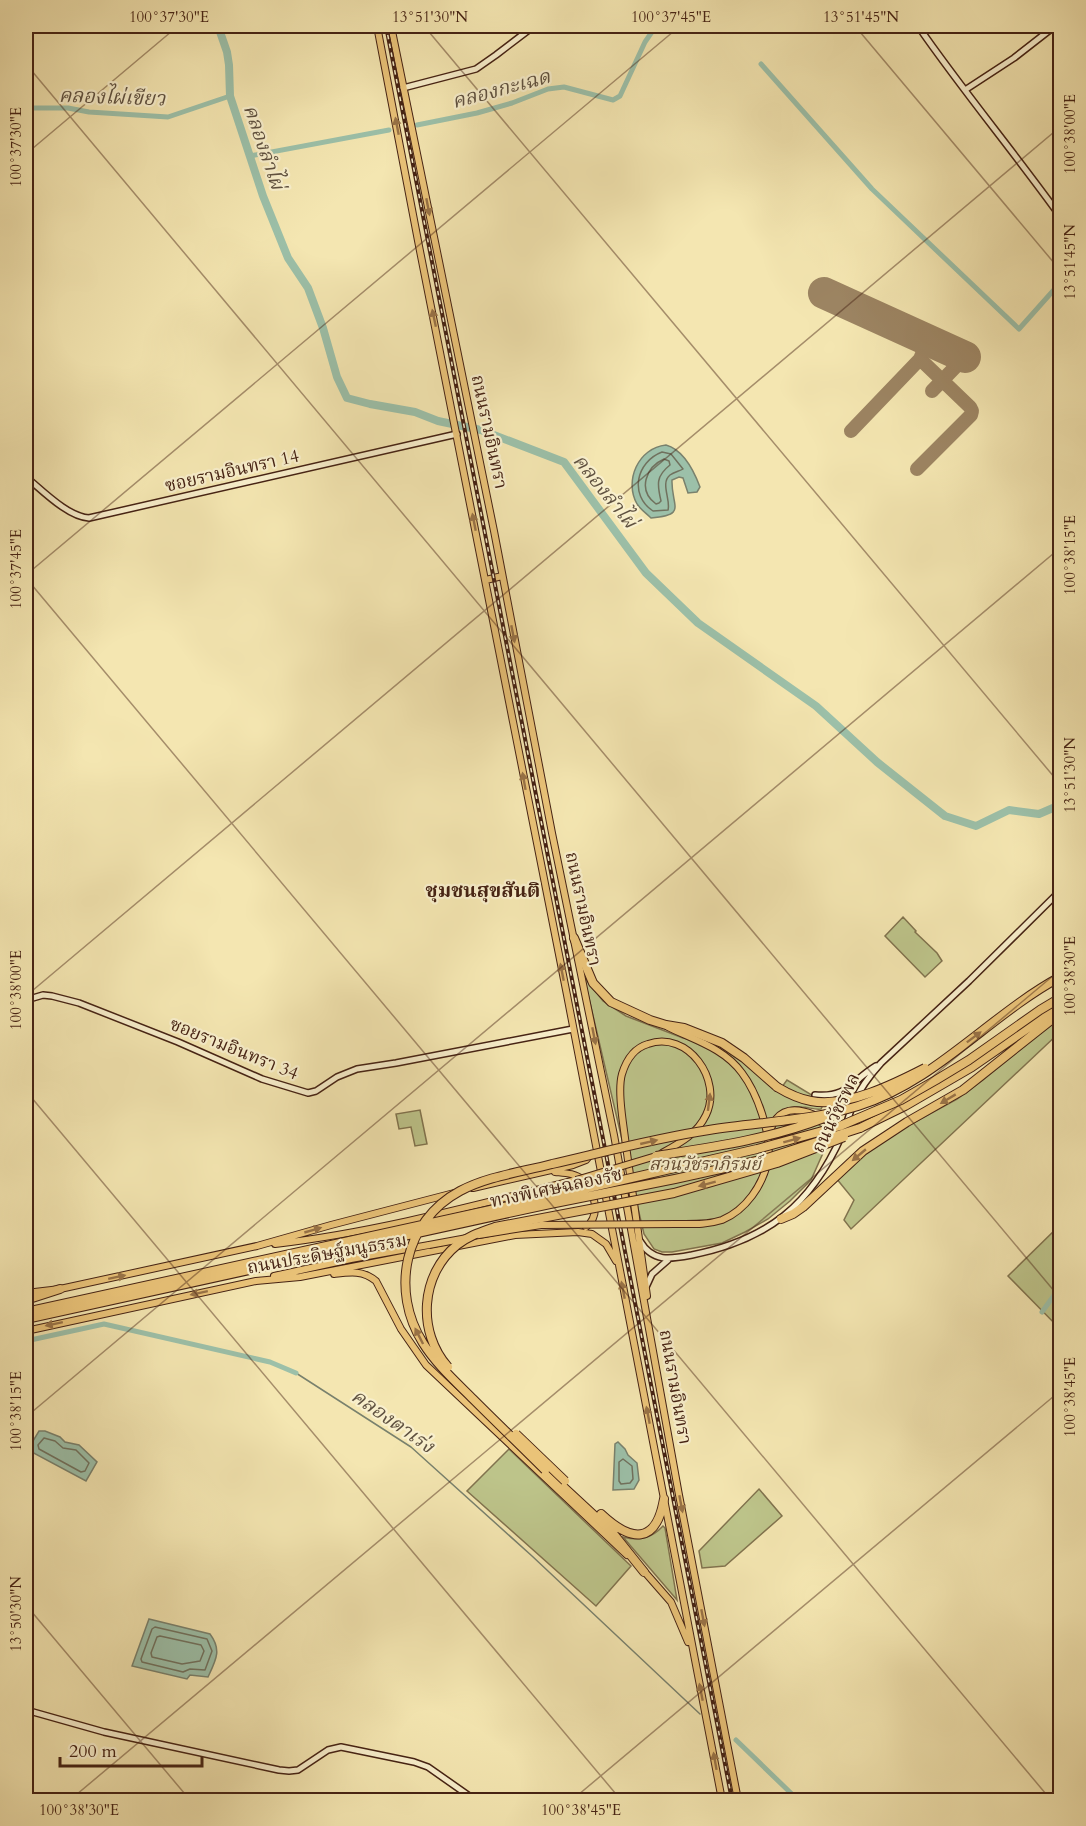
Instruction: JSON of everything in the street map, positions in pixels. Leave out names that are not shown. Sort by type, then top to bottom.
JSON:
[{"type":"highway","points":[[574,938],[586,971],[601,994],[622,1008],[722,1043],[744,1058],[777,1087],[812,1102],[850,1099],[908,1077],[957,1050]]},
{"type":"highway","points":[[656,1156],[755,1140],[861,1105],[895,1090],[912,1082],[1060,977]]},
{"type":"highway","name":"ทางพิเศษฉลองรัช","points":[[26,1312],[549,1197],[826,1131],[901,1100],[969,1059],[1060,998]]},
{"type":"highway","name":"ทางพิเศษฉลองรัช","points":[[26,1319],[550,1203],[686,1177],[760,1160],[860,1128],[905,1106],[972,1066],[1060,1006]]},
{"type":"highway","points":[[781,1219],[793,1214],[863,1151],[907,1122],[963,1090],[1060,1012]]},
{"type":"highway","points":[[644,1572],[612,1532],[544,1473],[440,1365],[423,1344],[415,1329],[404,1286],[406,1266],[413,1244],[434,1212],[459,1192],[502,1176],[690,1133],[835,1113]]},
{"type":"highway","points":[[664,1499],[656,1526],[646,1533],[633,1534],[611,1524],[564,1481],[456,1376],[436,1351],[426,1317],[433,1276],[457,1245],[468,1237],[495,1227],[684,1190],[777,1163],[838,1141],[860,1128]]},
{"type":"highway","points":[[26,1300],[60,1289]]},
{"type":"main road","name":"ถนนรามอินทรา","points":[[378,26],[722,1800]]},
{"type":"main road","name":"ถนนรามอินทรา","points":[[391,26],[614,1135],[738,1800]]},
{"type":"main road","points":[[441,354],[457,351]]},
{"type":"main road","points":[[486,580],[502,576]]},
{"type":"main road","points":[[256,1281],[351,1259],[541,1225],[699,1225],[721,1220],[741,1208],[753,1195],[762,1179],[768,1158],[767,1139],[760,1107],[742,1072],[728,1057],[666,1025]]},
{"type":"main road","points":[[257,1246],[330,1237],[427,1217],[576,1180],[656,1156],[692,1135],[700,1126],[709,1108],[710,1090],[701,1063],[678,1044],[660,1041],[642,1047],[628,1060],[622,1076],[621,1107],[638,1236],[646,1287],[652,1343]]},
{"type":"main road","points":[[816,1114],[821,1114],[826,1108],[818,1097]]},
{"type":"main road","points":[[767,1139],[775,1120],[788,1112],[803,1111],[816,1114],[844,1132]]},
{"type":"main road","name":"ถนนประดิษฐ์มนูธรรม","points":[[26,1293],[60,1289],[257,1246],[423,1201],[573,1166],[590,1157],[593,1150],[594,1132]]},
{"type":"main road","points":[[550,1172],[575,1175],[583,1180],[591,1190],[595,1209],[594,1217],[590,1224],[578,1232]]},
{"type":"main road","name":"ถนนประดิษฐ์มนูธรรม","points":[[26,1331],[256,1281],[300,1277],[532,1233],[592,1234],[606,1244],[619,1267]]},
{"type":"main road","points":[[300,1277],[352,1273],[369,1275],[376,1281],[401,1329],[420,1357],[460,1398],[544,1473]]},
{"type":"main road","points":[[677,1564],[692,1561]]},
{"type":"main road","points":[[644,1572],[671,1602],[681,1622],[695,1662]]},
{"type":"street","points":[[403,88],[476,69],[534,26]]},
{"type":"street","points":[[918,26],[1060,216]]},
{"type":"street","points":[[965,90],[1014,58],[1055,26]]},
{"type":"street","name":"ซอยรามอินทรา 14","points":[[26,477],[70,511],[83,518],[90,518],[456,431]]},
{"type":"street","name":"ถนนวัชรพล","points":[[668,1260],[714,1251],[734,1244],[781,1219],[805,1197],[824,1171],[844,1132],[854,1101],[881,1063],[961,989],[1060,891]]},
{"type":"street","name":"ซอยรามอินทรา 34","points":[[26,1000],[44,995],[79,1003],[178,1042],[262,1079],[308,1093],[357,1069],[573,1029]]},
{"type":"street","points":[[818,1097],[839,1094],[881,1063]]},
{"type":"street","points":[[638,1236],[649,1252],[668,1260],[652,1274],[646,1287]]},
{"type":"street","points":[[26,1710],[112,1734],[279,1770],[298,1770],[328,1750],[341,1747],[428,1767],[475,1800]]},
{"type":"green space","points":[[903,917],[942,961],[925,977],[885,936]]},
{"type":"green space","name":"สวนวัชราภิรมย์","points":[[584,977],[603,1001],[626,1016],[683,1038],[718,1044],[734,1054],[779,1091],[787,1080],[820,1100],[823,1105],[821,1109],[787,1108],[779,1113],[770,1124],[794,1115],[807,1118],[829,1132],[831,1135],[811,1180],[768,1219],[722,1243],[672,1252],[654,1249],[644,1234]]},
{"type":"green space","points":[[1060,1017],[1060,1032],[851,1229],[844,1220],[854,1200],[836,1178],[852,1163],[893,1134],[957,1099]]},
{"type":"green space","points":[[420,1110],[427,1144],[415,1146],[411,1127],[399,1129],[396,1114]]},
{"type":"green space","points":[[1060,1225],[1060,1329],[1008,1276]]},
{"type":"green space","points":[[509,1449],[631,1566],[596,1606],[467,1491]]},
{"type":"green space","points":[[759,1489],[782,1516],[725,1566],[702,1568],[699,1551]]},
{"type":"green space","points":[[663,1526],[677,1600],[623,1537],[644,1538],[654,1534]]},
{"type":"water","points":[[666,445],[683,456],[700,487],[697,492],[688,493],[683,478],[672,480],[674,512],[662,517],[651,518],[637,504],[633,495],[633,476],[641,459],[648,452]]},
{"type":"water","points":[[39,1431],[45,1431],[60,1437],[65,1442],[79,1445],[97,1462],[86,1481],[26,1449]]},
{"type":"water","points":[[618,1442],[637,1463],[639,1480],[634,1489],[613,1490],[615,1444]]},
{"type":"water","points":[[149,1619],[210,1634],[217,1650],[208,1677],[190,1675],[187,1679],[132,1666]]},
{"type":"waterway","name":"คลองลำไผ่","points":[[218,26],[227,52],[230,96],[263,196],[288,258],[308,288],[323,328],[337,377],[347,398],[415,412],[438,421],[481,430],[564,462],[646,573],[698,623],[816,706],[877,762],[945,816],[976,826],[1009,810],[1039,814],[1060,805]]},
{"type":"waterway","name":"คลองกะเฉด","points":[[417,125],[477,113],[548,89],[564,87],[613,100],[620,96],[645,42],[656,26]]},
{"type":"waterway","points":[[761,64],[872,189],[1019,329],[1060,283]]},
{"type":"waterway","name":"คลองไผ่เขียว","points":[[26,108],[68,108],[89,112],[168,117],[230,96]]},
{"type":"waterway","name":"คลองกะเฉด","points":[[250,156],[389,130]]},
{"type":"waterway","points":[[1042,1312],[1060,1287]]},
{"type":"waterway","name":"คลองตาเร่ง","points":[[26,1341],[104,1324],[270,1362],[296,1373]]},
{"type":"waterway","name":"คลองตาเร่ง","points":[[296,1373],[411,1447],[532,1556],[700,1714]]},
{"type":"waterway","name":"คลองตาเร่ง","points":[[736,1740],[798,1800]]},
{"type":"taxiway","points":[[920,359],[928,340]]},
{"type":"taxiway","points":[[932,391],[965,357]]},
{"type":"taxiway","points":[[851,431],[920,359],[972,411],[971,415],[917,469]]},
{"type":"runway","points":[[824,293],[965,357]]},
{"type":"railway","points":[[386,26],[732,1800]]},
{"type":"district","name":"ชุมชนสุขสันติ","points":[[483,890]]}]
